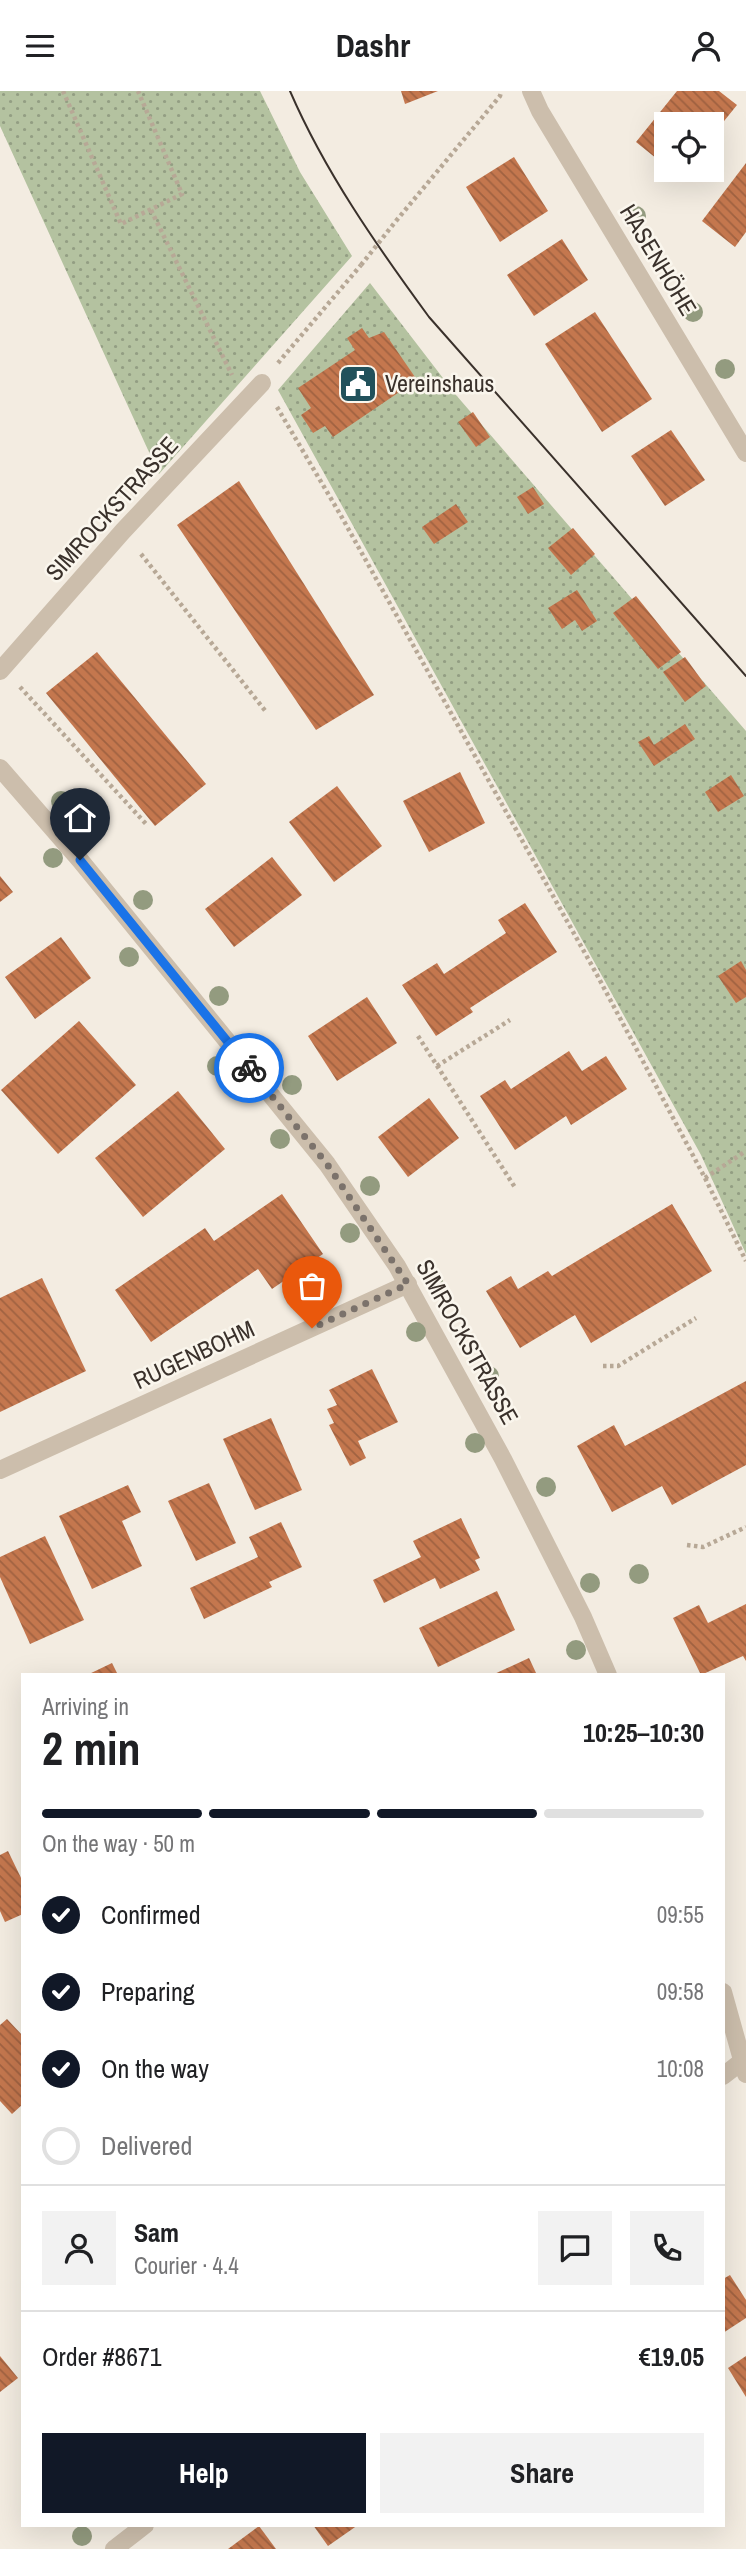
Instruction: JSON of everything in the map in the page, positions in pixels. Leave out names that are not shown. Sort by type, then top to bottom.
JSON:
[{"type":"street","name":"HASENHÖHE","points":[[531,91],[540,111],[746,453]]},
{"type":"street","name":"SIMROCKSTRASSE","points":[[2,669],[123,531],[262,383]]},
{"type":"street","name":"SIMROCKSTRASSE","points":[[0,768],[80,860],[327,1164],[408,1284],[509,1471],[583,1617],[607,1673]]},
{"type":"street","name":"RUGENBOHM","points":[[0,1471],[408,1284]]},
{"type":"street","points":[[725,1999],[745,2065],[725,2075]]},
{"type":"street","points":[[114,2549],[142,2527]]},
{"type":"path","points":[[62,91],[121,224],[183,194],[138,91]]},
{"type":"path","points":[[502,91],[262,383],[340,514],[662,1095],[746,1261]]},
{"type":"path","points":[[151,210],[244,401]]},
{"type":"path","points":[[123,531],[267,713]]},
{"type":"path","points":[[2,669],[147,825]]},
{"type":"path","points":[[437,1066],[510,1020]]},
{"type":"path","points":[[418,1037],[516,1189]]},
{"type":"path","points":[[654,1098],[662,1095]]},
{"type":"path","points":[[705,1178],[746,1151]]},
{"type":"path","points":[[739,1247],[746,1243]]},
{"type":"path","points":[[603,1366],[618,1366],[696,1318]]},
{"type":"path","points":[[687,1545],[703,1547],[746,1527]]},
{"type":"green space","points":[[0,91],[260,91],[300,172],[352,256],[159,474],[0,126]]},
{"type":"green space","points":[[370,283],[456,395],[746,731],[746,1254],[701,1155],[278,390]]},
{"type":"building","points":[[401,91],[438,91],[405,104]]},
{"type":"building","points":[[677,91],[719,91],[737,105],[724,121],[724,112],[660,112]]},
{"type":"building","points":[[654,120],[654,157],[636,142]]},
{"type":"building","points":[[514,157],[548,211],[500,242],[466,187]]},
{"type":"building","points":[[746,163],[746,232],[735,247],[702,221]]},
{"type":"building","points":[[562,239],[588,280],[534,316],[507,275]]},
{"type":"building","points":[[595,312],[652,399],[602,432],[545,344]]},
{"type":"building","name":"Vereinshaus","points":[[362,328],[369,338],[384,332],[417,380],[333,437],[325,426],[313,433],[301,415],[311,408],[298,388],[355,350],[347,338]]},
{"type":"building","points":[[473,412],[490,437],[476,447],[458,422]]},
{"type":"building","points":[[671,430],[705,480],[665,506],[631,456]]},
{"type":"building","points":[[239,481],[374,695],[316,730],[177,525]]},
{"type":"building","points":[[533,487],[544,504],[528,514],[517,497]]},
{"type":"building","points":[[456,504],[468,522],[434,544],[422,527]]},
{"type":"building","points":[[573,528],[595,554],[571,575],[548,548]]},
{"type":"building","points":[[577,590],[597,621],[582,631],[575,620],[562,629],[548,608]]},
{"type":"building","points":[[636,596],[681,652],[658,669],[613,613]]},
{"type":"building","points":[[97,652],[206,784],[155,826],[46,693]]},
{"type":"building","points":[[685,657],[706,686],[685,702],[663,672]]},
{"type":"building","points":[[685,724],[695,739],[654,766],[638,742],[649,736],[654,745]]},
{"type":"building","points":[[460,772],[485,823],[429,852],[403,801]]},
{"type":"building","points":[[731,775],[744,796],[718,812],[705,792]]},
{"type":"building","points":[[337,786],[382,846],[334,882],[289,822]]},
{"type":"building","points":[[272,857],[302,895],[234,947],[205,909]]},
{"type":"building","points":[[0,876],[13,892],[0,902]]},
{"type":"building","points":[[525,903],[557,952],[470,1008],[473,1012],[436,1036],[402,985],[437,963],[444,974],[506,933],[498,920]]},
{"type":"building","points":[[61,937],[91,978],[35,1019],[5,977]]},
{"type":"building","points":[[741,961],[746,970],[746,997],[736,1003],[718,976]]},
{"type":"building","points":[[367,997],[397,1043],[337,1081],[308,1036]]},
{"type":"building","points":[[79,1021],[136,1085],[58,1154],[1,1090]]},
{"type":"building","points":[[569,1051],[582,1071],[606,1056],[627,1089],[571,1125],[566,1116],[515,1150],[480,1096],[505,1080],[511,1089]]},
{"type":"building","points":[[178,1091],[225,1149],[143,1217],[95,1158]]},
{"type":"building","points":[[429,1098],[459,1138],[408,1177],[378,1137]]},
{"type":"building","points":[[282,1194],[323,1254],[272,1289],[258,1269],[151,1342],[115,1290],[205,1228],[214,1241]]},
{"type":"building","points":[[672,1204],[712,1271],[591,1343],[575,1315],[520,1348],[486,1291],[511,1276],[518,1289],[548,1271],[552,1276]]},
{"type":"building","points":[[42,1278],[86,1371],[0,1412],[0,1298]]},
{"type":"building","points":[[372,1369],[398,1422],[358,1441],[366,1458],[350,1466],[329,1425],[334,1423],[327,1409],[337,1405],[329,1390]]},
{"type":"building","points":[[746,1381],[746,1465],[672,1505],[662,1486],[612,1512],[577,1446],[614,1425],[625,1446]]},
{"type":"building","points":[[271,1418],[302,1490],[255,1510],[223,1439]]},
{"type":"building","points":[[209,1483],[236,1543],[196,1561],[168,1501]]},
{"type":"building","points":[[128,1485],[141,1512],[122,1521],[142,1566],[92,1589],[59,1516]]},
{"type":"building","points":[[461,1518],[480,1558],[475,1560],[480,1570],[440,1589],[435,1578],[384,1603],[373,1580],[421,1557],[413,1541]]},
{"type":"building","points":[[281,1522],[302,1567],[269,1582],[272,1587],[204,1619],[190,1588],[258,1557],[249,1537]]},
{"type":"building","points":[[45,1536],[84,1620],[30,1644],[0,1577],[0,1557]]},
{"type":"building","points":[[497,1591],[515,1630],[438,1667],[419,1628]]},
{"type":"building","points":[[746,1604],[746,1661],[743,1656],[700,1673],[673,1618],[699,1605],[708,1623]]},
{"type":"building","points":[[529,1658],[536,1673],[496,1673]]},
{"type":"building","points":[[112,1663],[117,1673],[91,1673]]},
{"type":"building","points":[[8,1851],[21,1878],[21,1915],[5,1922],[0,1911],[0,1855]]},
{"type":"building","points":[[7,2019],[21,2034],[21,2106],[12,2114],[0,2101],[0,2025]]},
{"type":"building","points":[[730,2275],[746,2300],[746,2318],[725,2332],[725,2278]]},
{"type":"building","points":[[0,2356],[18,2378],[0,2392]]},
{"type":"building","points":[[746,2356],[746,2397],[728,2368]]},
{"type":"building","points":[[260,2527],[276,2549],[228,2549]]},
{"type":"building","points":[[314,2527],[355,2527],[328,2546]]},
{"type":"tram line","points":[[290,91],[319,151],[371,236],[429,317],[746,676]]},
{"type":"way so far","points":[[249,1068],[327,1164],[408,1284],[312,1328]]},
{"type":"place","name":"Vereinshaus","points":[[358,384]]},
{"type":"route","points":[[80,860],[249,1068]]}]
